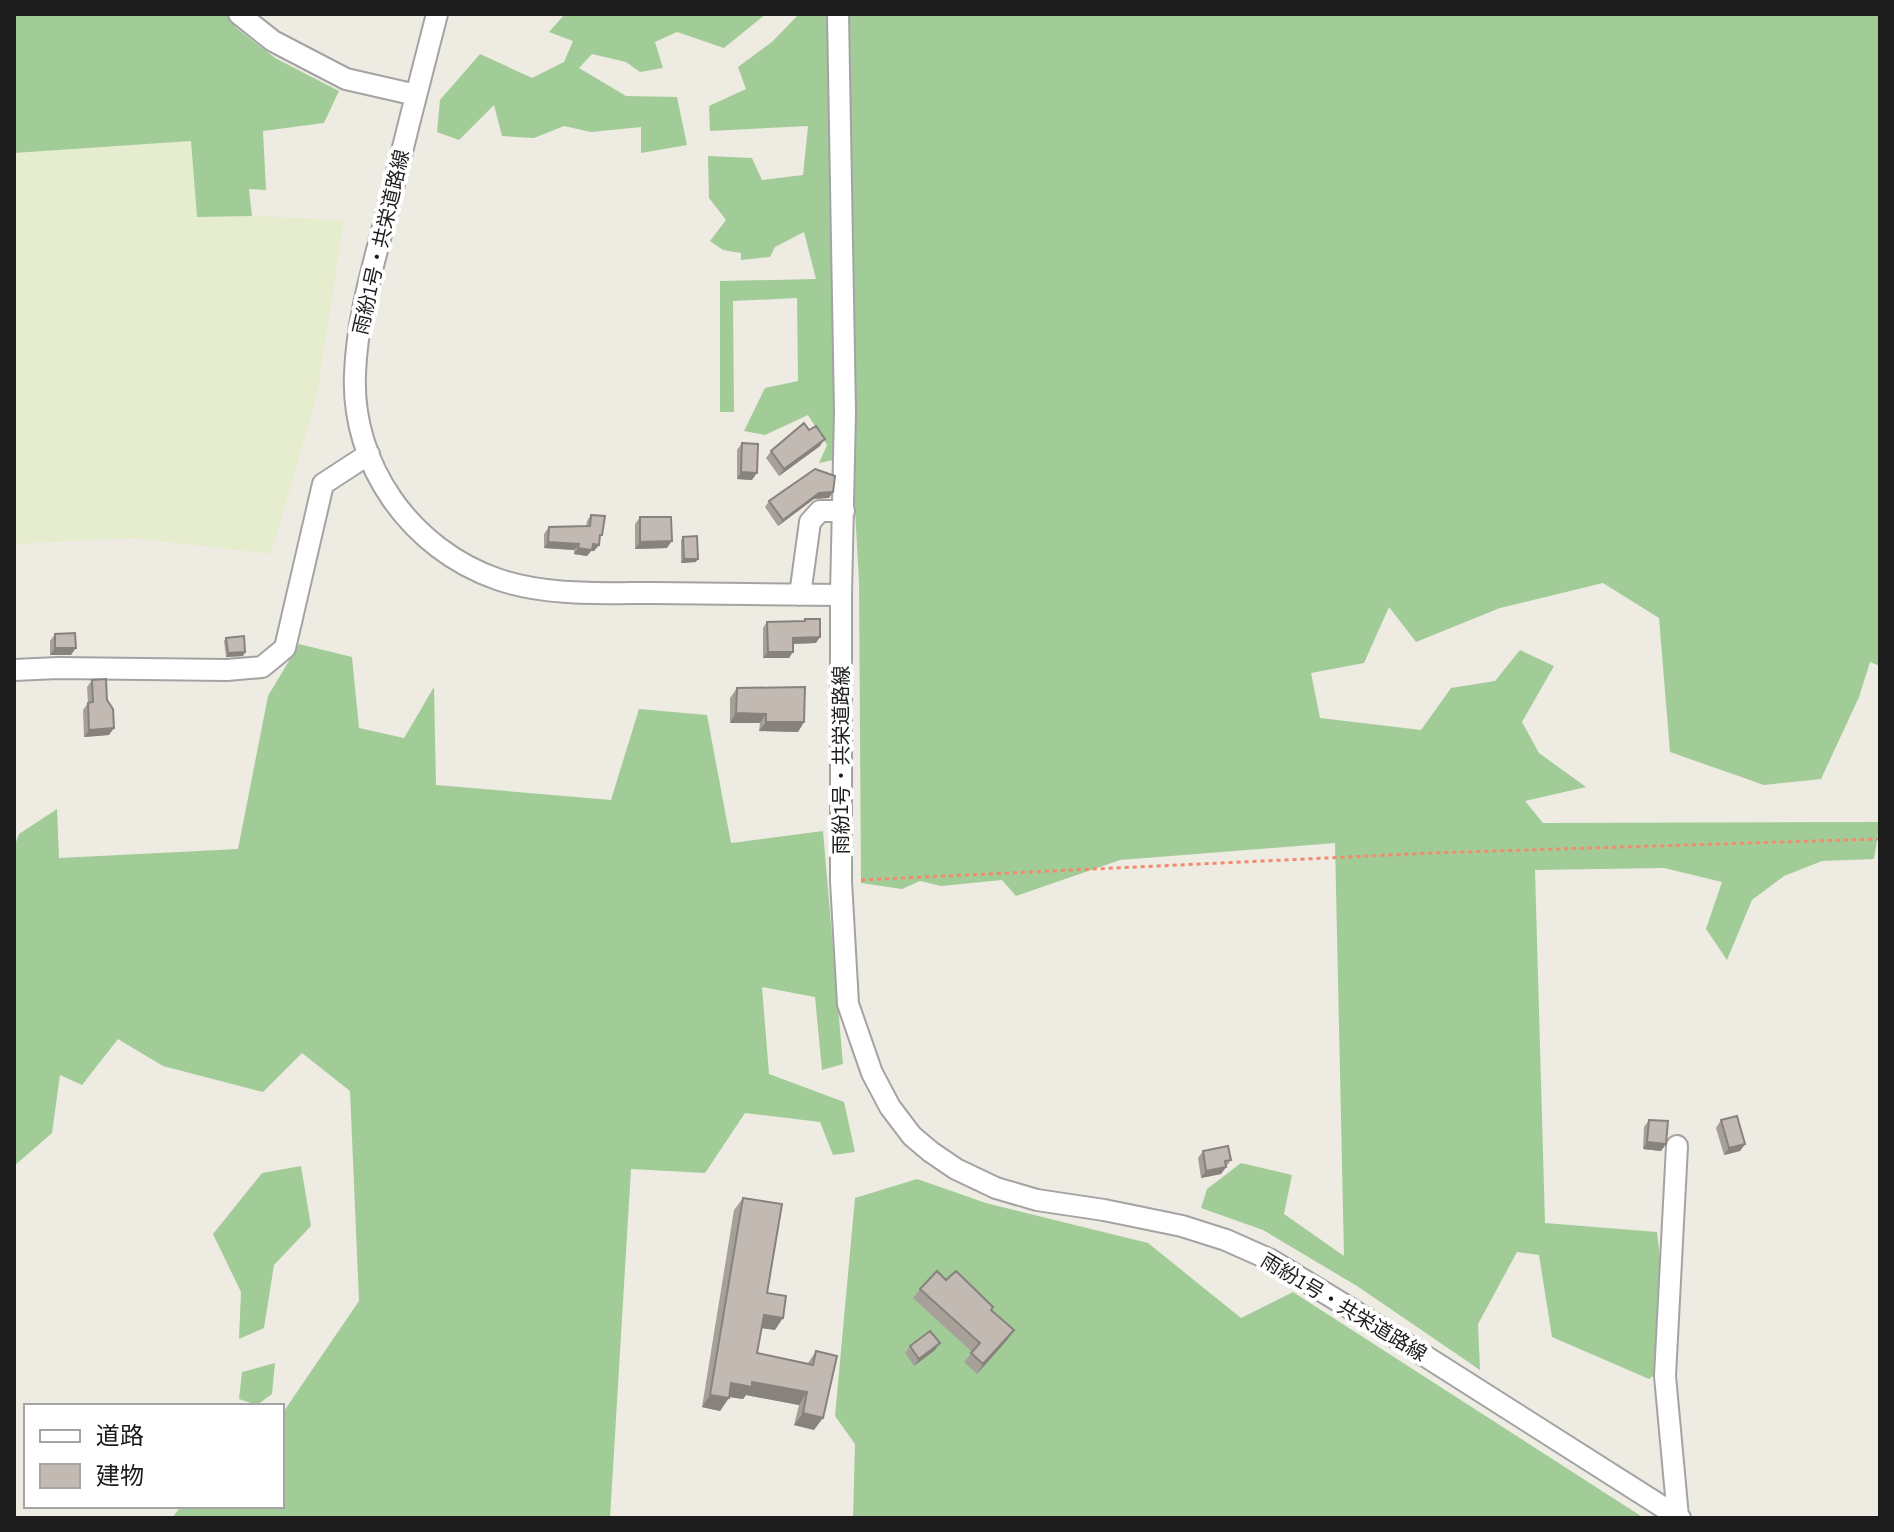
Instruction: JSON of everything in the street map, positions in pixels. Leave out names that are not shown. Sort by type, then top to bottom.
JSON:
[{"type":"street","points":[[239,14],[273,41],[346,79],[416,95]]},
{"type":"street","name":"雨紛1号・共栄道路線","points":[[437,14],[359,323],[355,377],[361,432],[382,487],[409,522],[432,544],[466,565],[498,579],[537,588],[587,593],[841,595],[841,881],[848,1004],[872,1073],[890,1107],[912,1136],[956,1169],[996,1188],[1037,1200],[1182,1226],[1226,1240],[1271,1260],[1679,1518]]},
{"type":"street","points":[[838,14],[845,412],[841,595]]},
{"type":"street","points":[[14,670],[227,670],[262,667],[285,648],[323,484],[369,454]]},
{"type":"street","points":[[800,595],[810,522],[820,511],[844,511]]},
{"type":"street","points":[[1677,1146],[1665,1376],[1679,1518]]},
{"type":"path","points":[[841,881],[1432,853],[1880,839]]},
{"type":"green space","points":[[14,14],[236,14],[235,27],[275,58],[339,91],[324,123],[263,131],[266,190],[249,189],[252,216],[197,217],[191,141],[14,153]]},
{"type":"green space","points":[[565,14],[766,14],[724,48],[677,32],[655,42],[663,68],[640,72],[626,62],[592,54],[579,68],[626,96],[677,97],[687,145],[641,153],[641,127],[591,132],[564,126],[534,138],[502,136],[494,105],[459,140],[437,132],[440,100],[480,54],[532,78],[564,62],[573,41],[549,32]]},
{"type":"green space","points":[[799,14],[1880,14],[1880,666],[1870,662],[1859,697],[1821,779],[1764,785],[1670,752],[1659,618],[1603,583],[1500,608],[1416,642],[1389,607],[1364,663],[1311,673],[1320,718],[1421,730],[1451,688],[1495,681],[1520,650],[1554,666],[1522,722],[1539,753],[1586,787],[1525,801],[1543,823],[1880,822],[1874,859],[1822,861],[1784,876],[1752,900],[1727,960],[1706,929],[1722,882],[1664,868],[1535,870],[1545,1223],[1657,1232],[1672,1362],[1649,1379],[1552,1337],[1539,1255],[1517,1252],[1478,1324],[1480,1370],[1357,1286],[1263,1230],[1201,1208],[1207,1189],[1241,1163],[1292,1175],[1284,1214],[1344,1256],[1335,843],[1120,860],[1016,896],[1002,880],[941,886],[920,881],[902,889],[861,883],[859,582],[852,456],[819,463],[827,445],[808,415],[765,435],[744,431],[765,388],[798,381],[797,298],[733,301],[734,412],[720,412],[720,281],[816,279],[804,232],[775,247],[770,257],[741,260],[741,253],[723,250],[710,241],[726,220],[709,198],[708,156],[752,158],[762,180],[803,175],[808,126],[710,131],[709,106],[746,89],[738,67],[773,41]]},
{"type":"green space","points":[[191,141],[197,217],[344,220],[317,395],[271,554],[134,538],[14,544],[14,153]]},
{"type":"green space","points":[[299,644],[352,657],[359,728],[404,738],[434,687],[436,785],[611,800],[639,709],[707,715],[731,843],[823,831],[843,1064],[822,1070],[815,997],[762,987],[769,1074],[844,1102],[855,1152],[833,1155],[820,1122],[745,1113],[705,1173],[631,1169],[610,1518],[172,1518],[180,1508],[284,1508],[284,1411],[359,1301],[350,1091],[302,1053],[263,1092],[163,1066],[118,1039],[82,1085],[60,1075],[52,1133],[14,1166],[14,847],[19,834],[57,809],[59,858],[238,849],[268,696]]},
{"type":"green space","points":[[301,1166],[311,1226],[274,1265],[264,1328],[239,1339],[241,1292],[213,1234],[262,1173]]},
{"type":"green space","points":[[917,1179],[986,1203],[1148,1243],[1241,1318],[1293,1292],[1644,1518],[853,1518],[855,1444],[835,1416],[855,1198]]},
{"type":"green space","points":[[275,1363],[272,1394],[258,1404],[239,1399],[242,1372]]},
{"type":"building","points":[[804,423],[809,430],[816,426],[825,439],[784,469],[771,451]]},
{"type":"building","points":[[742,443],[758,444],[757,473],[741,472]]},
{"type":"building","points":[[815,469],[835,476],[833,492],[819,493],[783,520],[769,501]]},
{"type":"building","points":[[591,515],[605,516],[599,545],[593,544],[592,550],[578,548],[579,544],[548,542],[549,527],[590,526]]},
{"type":"building","points":[[640,517],[671,517],[672,541],[640,542]]},
{"type":"building","points":[[697,536],[698,559],[684,559],[683,537]]},
{"type":"building","points":[[820,619],[820,637],[793,638],[793,652],[768,652],[767,622]]},
{"type":"building","points":[[75,633],[76,648],[55,648],[55,634]]},
{"type":"building","points":[[244,636],[245,652],[228,653],[226,638]]},
{"type":"building","points":[[106,679],[114,728],[89,730],[88,703],[93,702],[92,680]]},
{"type":"building","points":[[805,687],[804,722],[766,722],[766,714],[736,713],[737,688]]},
{"type":"building","points":[[1737,1116],[1745,1144],[1729,1148],[1721,1120]]},
{"type":"building","points":[[1649,1120],[1668,1121],[1666,1144],[1647,1142]]},
{"type":"building","points":[[1228,1146],[1231,1160],[1225,1161],[1226,1167],[1206,1171],[1203,1151]]},
{"type":"building","points":[[743,1198],[782,1204],[767,1293],[786,1296],[783,1318],[764,1315],[757,1353],[813,1365],[816,1351],[837,1356],[823,1418],[803,1413],[807,1392],[752,1382],[752,1387],[731,1383],[729,1398],[710,1395]]},
{"type":"building","points":[[937,1271],[946,1280],[956,1271],[1014,1330],[983,1364],[971,1353],[980,1343],[920,1289]]},
{"type":"building","points":[[930,1331],[940,1343],[919,1359],[910,1346]]}]
